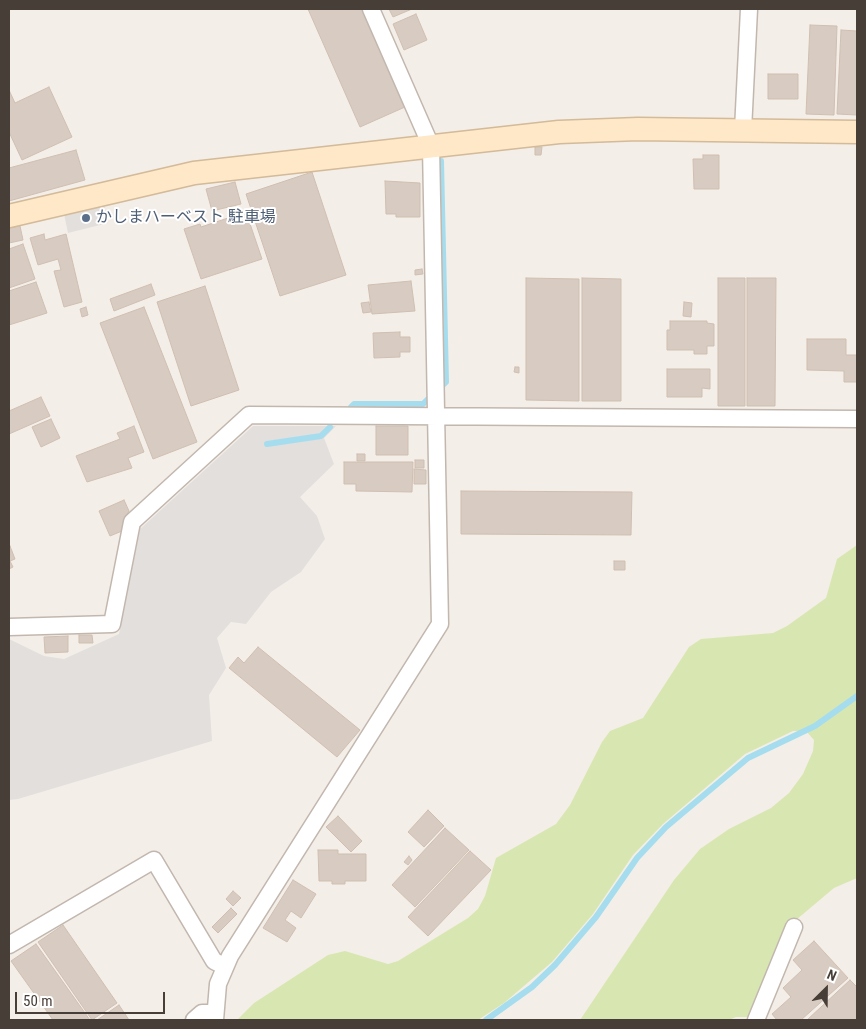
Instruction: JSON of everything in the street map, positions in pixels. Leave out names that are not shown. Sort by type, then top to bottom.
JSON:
[{"type":"street","points":[[194,1020],[202,1013],[214,1017],[218,984],[224,966],[440,624],[431,146],[371,9]]},
{"type":"street","points":[[742,130],[749,9]]},
{"type":"street","points":[[9,216],[194,173],[587,130],[857,132]]},
{"type":"street","points":[[9,627],[112,624],[132,522],[249,415],[857,419]]},
{"type":"street","points":[[9,945],[154,860],[214,960],[224,966]]},
{"type":"street","points":[[756,1020],[794,927]]},
{"type":"green space","points":[[857,545],[857,878],[834,888],[790,925],[749,1017],[736,1017],[729,1020],[580,1020],[674,880],[700,849],[729,829],[771,808],[789,793],[803,774],[813,751],[814,740],[806,731],[793,731],[745,754],[663,824],[633,855],[593,914],[552,962],[504,1003],[478,1020],[237,1020],[254,1003],[328,955],[345,951],[388,964],[398,961],[468,918],[478,909],[485,896],[496,858],[556,824],[570,805],[602,742],[610,731],[643,718],[689,647],[701,639],[773,633],[787,626],[826,598],[837,559]]},
{"type":"shaded area","name":"かしまハーベスト 駐車場","points":[[104,204],[108,223],[68,233],[64,214]]},
{"type":"shaded area","points":[[253,426],[336,426],[324,438],[334,464],[300,497],[317,516],[325,539],[301,572],[271,592],[246,624],[231,622],[217,638],[226,668],[209,695],[212,741],[18,799],[9,800],[9,639],[44,656],[64,659],[119,634],[140,529]]},
{"type":"building","points":[[308,9],[362,9],[405,107],[360,127]]},
{"type":"building","points":[[389,9],[412,9],[393,17]]},
{"type":"building","points":[[416,14],[427,40],[404,50],[393,24]]},
{"type":"building","points":[[810,25],[837,26],[834,115],[806,114]]},
{"type":"building","points":[[841,30],[857,31],[857,115],[837,114]]},
{"type":"building","points":[[768,74],[798,74],[798,99],[768,99]]},
{"type":"building","points":[[49,87],[72,137],[22,160],[9,132],[9,90],[15,103]]},
{"type":"building","points":[[535,147],[542,147],[541,155],[535,155]]},
{"type":"building","points":[[76,150],[85,180],[9,201],[9,168]]},
{"type":"building","points":[[703,155],[719,155],[719,189],[694,189],[693,159],[703,159]]},
{"type":"building","points":[[312,172],[346,275],[280,296],[246,194]]},
{"type":"building","points":[[385,181],[420,183],[420,217],[396,217],[396,214],[386,214]]},
{"type":"building","points":[[235,182],[241,204],[212,211],[206,189]]},
{"type":"building","points":[[246,212],[262,259],[201,279],[184,229],[200,224],[201,227]]},
{"type":"building","points":[[20,226],[23,240],[9,243],[9,228]]},
{"type":"building","points":[[44,234],[45,240],[66,234],[82,302],[64,307],[54,271],[61,270],[58,259],[38,265],[30,238]]},
{"type":"building","points":[[23,244],[35,279],[9,288],[9,249]]},
{"type":"building","points":[[422,269],[423,274],[415,275],[415,270]]},
{"type":"building","points":[[526,278],[579,279],[579,401],[526,400]]},
{"type":"building","points":[[582,278],[621,279],[621,401],[582,401]]},
{"type":"building","points":[[718,278],[745,278],[745,406],[718,406]]},
{"type":"building","points":[[747,278],[776,278],[775,406],[747,406]]},
{"type":"building","points":[[411,281],[415,311],[372,314],[368,285]]},
{"type":"building","points":[[36,282],[47,313],[9,325],[9,291]]},
{"type":"building","points":[[151,284],[155,295],[114,311],[110,299]]},
{"type":"building","points":[[205,286],[239,390],[191,406],[157,302]]},
{"type":"building","points":[[369,302],[371,312],[363,313],[361,303]]},
{"type":"building","points":[[684,302],[692,303],[691,317],[683,316]]},
{"type":"building","points":[[86,307],[88,315],[82,317],[80,309]]},
{"type":"building","points":[[144,307],[197,442],[153,459],[100,323]]},
{"type":"building","points":[[670,321],[707,321],[707,323],[714,324],[714,346],[707,346],[707,354],[694,354],[694,350],[667,350],[667,330],[670,330]]},
{"type":"building","points":[[400,332],[400,337],[410,337],[410,352],[400,352],[400,357],[374,358],[373,333]]},
{"type":"building","points":[[807,339],[846,339],[846,355],[857,355],[857,382],[844,382],[844,371],[807,370]]},
{"type":"building","points":[[515,367],[519,367],[519,373],[514,372]]},
{"type":"building","points":[[667,369],[710,369],[710,389],[702,388],[702,397],[667,397]]},
{"type":"building","points":[[41,397],[50,416],[9,434],[9,411]]},
{"type":"building","points":[[51,419],[60,438],[41,447],[32,427]]},
{"type":"building","points":[[134,426],[144,452],[128,458],[132,468],[87,482],[76,456],[120,439],[117,433]]},
{"type":"building","points":[[376,426],[408,426],[408,455],[376,455]]},
{"type":"building","points":[[357,454],[365,454],[365,461],[357,461]]},
{"type":"building","points":[[415,460],[424,460],[424,468],[415,468]]},
{"type":"building","points":[[344,462],[413,462],[412,492],[356,491],[356,484],[344,484]]},
{"type":"building","points":[[414,469],[426,470],[426,484],[414,484]]},
{"type":"building","points":[[461,491],[632,492],[631,535],[461,534]]},
{"type":"building","points":[[124,500],[129,511],[124,519],[122,531],[110,536],[99,511]]},
{"type":"building","points":[[10,546],[15,559],[10,561],[13,567],[9,569]]},
{"type":"building","points":[[614,561],[625,561],[625,570],[614,570]]},
{"type":"building","points":[[79,635],[92,635],[93,643],[79,643]]},
{"type":"building","points":[[68,636],[68,652],[45,653],[44,637]]},
{"type":"building","points":[[258,647],[360,730],[337,757],[229,668],[238,657],[244,663]]},
{"type":"building","points":[[428,810],[444,826],[424,847],[408,832]]},
{"type":"building","points":[[338,816],[362,841],[351,852],[326,827]]},
{"type":"building","points":[[445,828],[469,850],[415,907],[392,885]]},
{"type":"building","points":[[318,850],[338,850],[338,854],[366,854],[366,881],[345,881],[345,884],[332,884],[332,881],[319,881]]},
{"type":"building","points":[[470,851],[491,870],[428,936],[408,917]]},
{"type":"building","points":[[409,856],[412,860],[408,865],[404,862]]},
{"type":"building","points":[[293,880],[316,894],[301,918],[291,911],[285,920],[296,928],[287,942],[263,928]]},
{"type":"building","points":[[233,891],[241,898],[233,906],[226,899]]},
{"type":"building","points":[[231,908],[237,914],[218,933],[212,927]]},
{"type":"building","points":[[63,925],[117,1003],[92,1020],[38,942]]},
{"type":"building","points":[[814,941],[848,978],[801,1020],[777,1020],[772,1014],[791,997],[783,988],[802,970],[793,960]]},
{"type":"building","points":[[36,944],[90,1020],[53,1020],[11,961]]},
{"type":"building","points":[[850,980],[857,987],[857,1020],[807,1020]]},
{"type":"building","points":[[119,1005],[129,1020],[97,1020]]},
{"type":"waterway","points":[[441,161],[446,382],[443,385]]},
{"type":"waterway","points":[[351,407],[354,404],[423,404],[428,399]]},
{"type":"waterway","points":[[267,444],[321,436],[330,427]]},
{"type":"waterway","points":[[486,1020],[532,987],[555,965],[596,917],[637,858],[666,827],[748,758],[815,726],[857,696]]},
{"type":"place","name":"かしまハーベスト 駐車場","points":[[86,218]]}]
